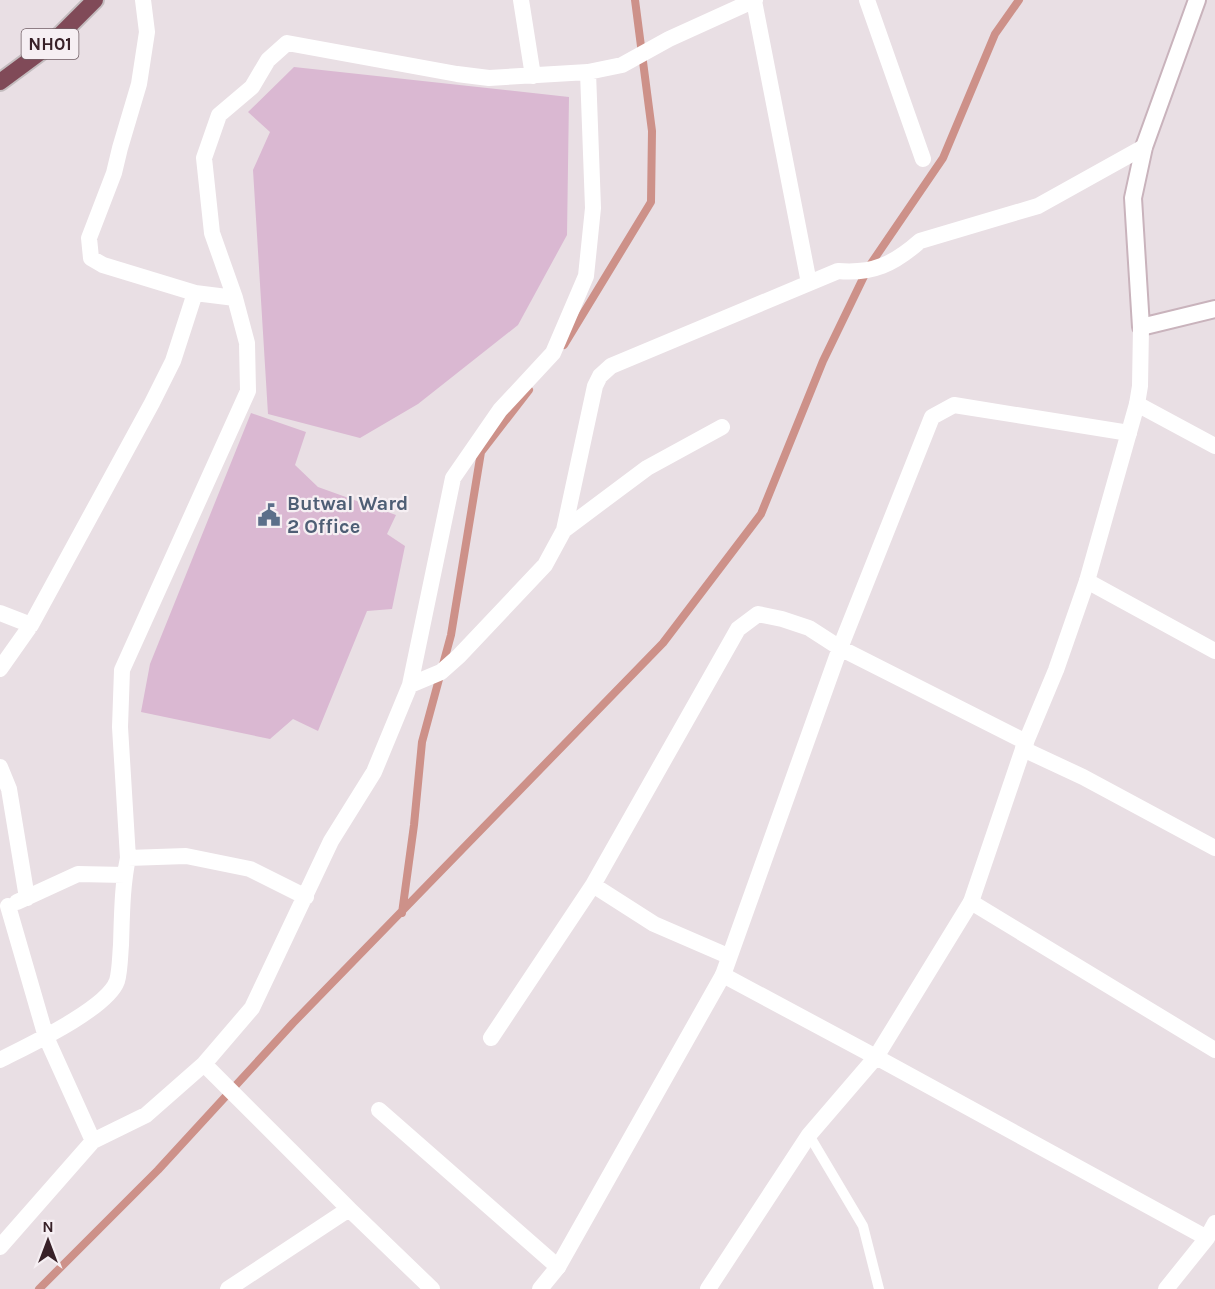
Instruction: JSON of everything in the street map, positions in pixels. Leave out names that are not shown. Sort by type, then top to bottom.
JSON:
[{"type":"highway","name":"NH01","points":[[0,82],[50,45],[95,0]]},
{"type":"street","points":[[143,0],[147,32],[139,84],[114,172],[88,238],[91,258],[103,265],[195,292],[235,298]]},
{"type":"street","points":[[521,0],[533,76]]},
{"type":"street","points":[[0,1060],[46,1037],[104,999],[117,982],[124,875],[128,858],[120,727],[122,670],[248,391],[247,343],[235,298],[212,233],[204,158],[219,115],[252,87],[268,60],[287,43],[489,78],[588,72],[622,65],[658,45],[754,0],[809,283]]},
{"type":"street","points":[[867,0],[923,159]]},
{"type":"street","points":[[708,1289],[809,1135],[876,1057],[971,902],[1025,746],[1056,670],[1087,581],[1137,404],[1140,386],[1142,327],[1133,198],[1144,147],[1197,0]]},
{"type":"street","points":[[0,1247],[93,1141],[146,1115],[204,1064],[252,1008],[331,841],[374,772],[410,685],[453,478],[500,410],[553,353],[586,276],[592,208],[588,72]]},
{"type":"street","points":[[410,685],[441,672],[459,656],[545,565],[564,530],[595,386],[600,376],[610,366],[838,271],[857,272],[881,267],[907,253],[920,241],[1038,207],[1144,147]]},
{"type":"street","points":[[0,669],[31,625],[152,403],[173,361],[195,292]]},
{"type":"street","points":[[1142,327],[1215,309]]},
{"type":"street","points":[[1137,404],[1215,446]]},
{"type":"street","points":[[540,1289],[558,1267],[723,975],[840,648],[932,417],[954,405],[1129,433]]},
{"type":"street","points":[[564,530],[646,468],[722,427]]},
{"type":"street","points":[[1087,581],[1215,651]]},
{"type":"street","points":[[0,613],[31,625]]},
{"type":"street","points":[[491,1038],[593,885],[738,629],[758,614],[809,628],[840,648],[1215,848]]},
{"type":"street","points":[[0,767],[9,789],[27,898]]},
{"type":"street","points":[[128,858],[186,856],[250,869],[306,897]]},
{"type":"street","points":[[93,1141],[46,1037],[4,908],[78,874],[124,875]]},
{"type":"street","points":[[593,885],[654,924],[728,956]]},
{"type":"street","points":[[971,902],[1215,1050]]},
{"type":"street","points":[[723,975],[1207,1238]]},
{"type":"street","points":[[204,1064],[432,1289]]},
{"type":"street","points":[[379,1110],[558,1267]]},
{"type":"street","points":[[228,1289],[349,1209]]},
{"type":"street","points":[[1166,1289],[1207,1238],[1215,1223]]},
{"type":"lane","points":[[809,1135],[863,1226],[879,1289]]},
{"type":"shaded area","points":[[294,67],[569,97],[567,235],[518,325],[418,404],[360,438],[268,414],[253,170],[270,132],[248,112]]},
{"type":"shaded area","points":[[251,413],[306,432],[295,465],[318,487],[396,515],[387,534],[405,546],[392,609],[367,611],[318,731],[293,719],[270,739],[141,712],[150,664]]},
{"type":"waterway","points":[[564,345],[651,202],[652,131],[635,0]]},
{"type":"waterway","points":[[39,1289],[158,1170],[293,1023],[663,643],[761,514],[823,361],[868,268],[943,158],[995,34],[1019,0]]},
{"type":"waterway","points":[[402,913],[422,742],[451,635],[481,452],[529,390]]},
{"type":"place","name":"Butwal Ward 2 Office","points":[[269,515]]}]
